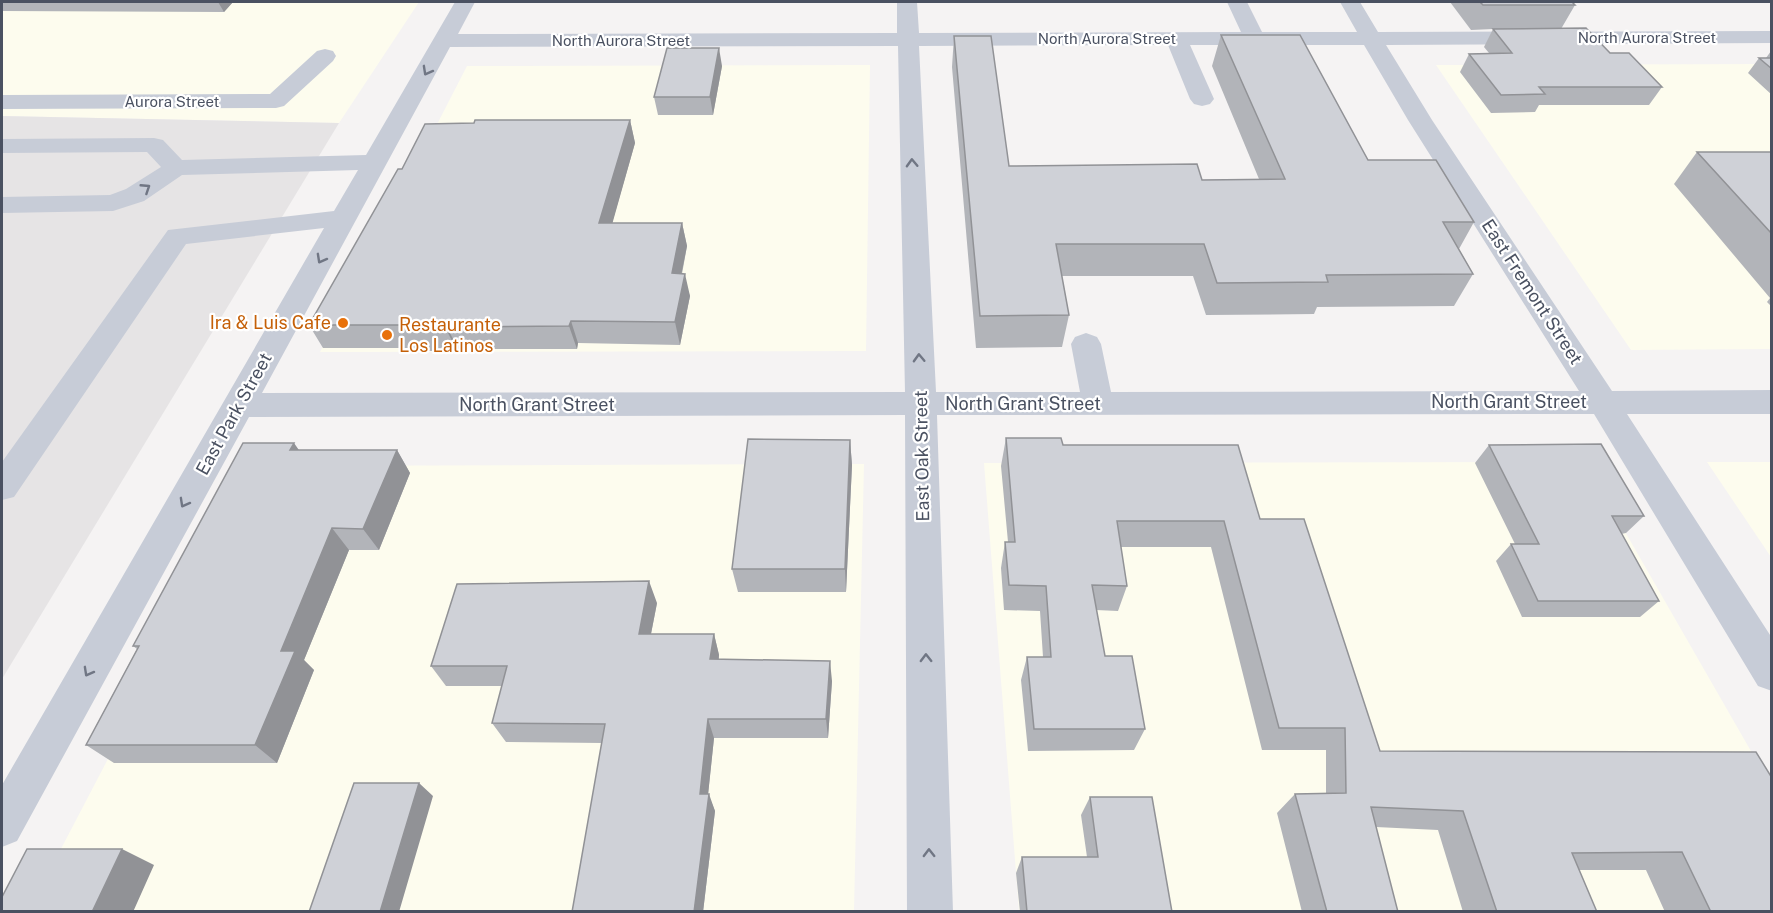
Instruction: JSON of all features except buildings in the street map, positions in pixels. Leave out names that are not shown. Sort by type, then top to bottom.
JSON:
[{"type":"street","name":"East Park Street","points":[[2,826],[465,2]]},
{"type":"street","name":"East Oak Street","points":[[906,2],[921,405],[930,912]]},
{"type":"street","points":[[1237,2],[1255,39]]},
{"type":"street","name":"East Fremont Street","points":[[1350,2],[1420,120],[1603,402],[1772,673]]},
{"type":"street","name":"North Aurora Street","points":[[443,41],[1772,37]]},
{"type":"street","points":[[1176,39],[1202,99]]},
{"type":"street","name":"Aurora Street","points":[[2,102],[276,101],[325,57]]},
{"type":"street","points":[[2,146],[154,145],[176,168]]},
{"type":"street","points":[[2,205],[113,203],[135,195],[176,168],[209,165],[376,162]]},
{"type":"street","points":[[2,487],[178,236],[344,218]]},
{"type":"street","points":[[1086,344],[1098,404]]},
{"type":"street","name":"North Grant Street","points":[[239,405],[1772,402]]},
{"type":"shaded area","points":[[2,2],[419,2],[339,123],[2,116]]},
{"type":"shaded area","points":[[1771,64],[1771,349],[1631,350],[1436,65]]},
{"type":"shaded area","points":[[870,65],[866,351],[320,352],[467,66]]},
{"type":"shaded area","points":[[2,116],[339,123],[2,679]]},
{"type":"shaded area","points":[[1585,462],[1771,786],[1771,911],[1019,911],[984,463]]},
{"type":"shaded area","points":[[1707,462],[1771,462],[1771,557]]},
{"type":"shaded area","points":[[864,464],[854,911],[28,912],[261,466]]},
{"type":"place","name":"Ira & Luis Cafe","points":[[343,323]]},
{"type":"place","name":"Restaurante Los Latinos","points":[[387,335]]}]
